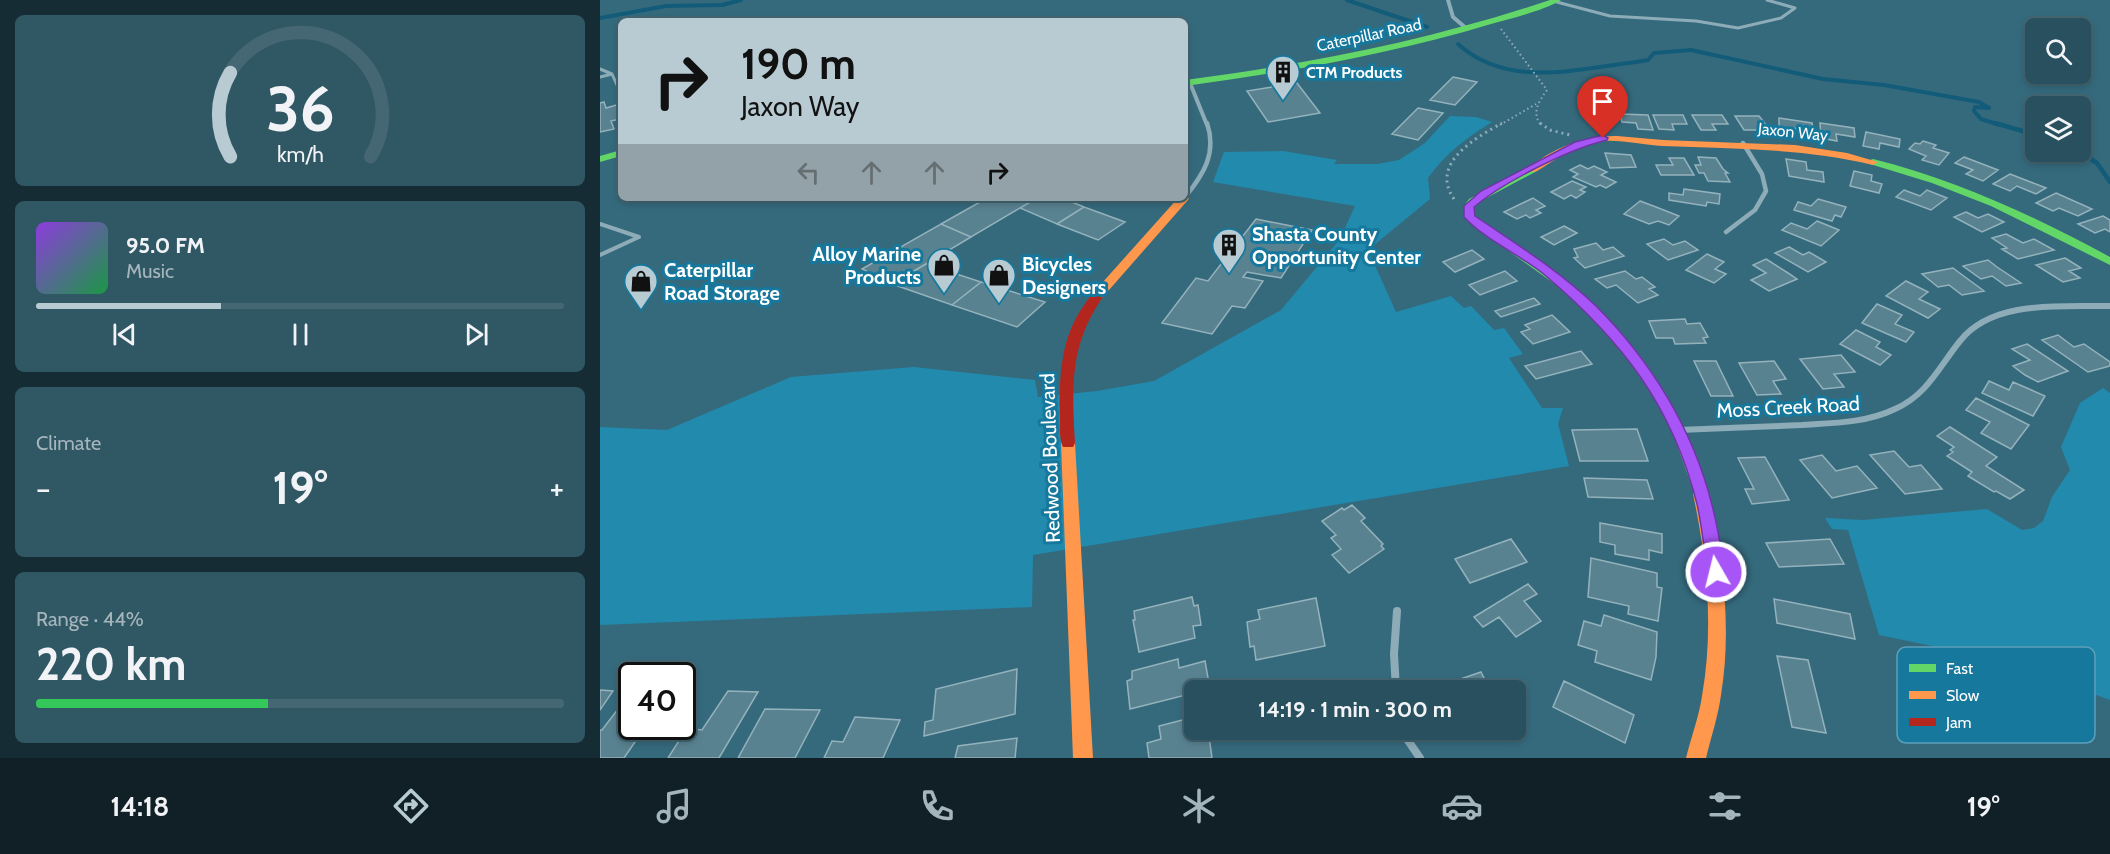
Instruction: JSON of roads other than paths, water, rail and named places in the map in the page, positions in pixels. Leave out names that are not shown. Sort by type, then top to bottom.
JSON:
[{"type":"street","points":[[1448,0],[1453,17],[1467,29]]},
{"type":"street","name":"Caterpillar Road","points":[[1188,83],[1348,57],[1467,29],[1555,1]]},
{"type":"street","name":"Redwood Boulevard","points":[[1188,83],[1212,147],[1208,166],[1188,194]]},
{"type":"street","name":"Jaxon Way","points":[[1678,430],[1659,393],[1628,349],[1603,321],[1546,270],[1474,221],[1470,217],[1469,206],[1484,193],[1585,141],[1603,138],[1660,143],[1743,143],[1829,152],[1902,168],[1938,179],[2012,208],[2110,262]]},
{"type":"street","points":[[1726,232],[1755,210],[1766,191],[1762,174],[1743,143]]},
{"type":"street","points":[[600,159],[618,154]]},
{"type":"street","name":"Redwood Boulevard","points":[[1083,758],[1065,378],[1067,357],[1076,330],[1092,302],[1182,201]]},
{"type":"street","name":"Moss Creek Road","points":[[1678,430],[1815,424],[1878,417],[1911,400],[1931,383],[1970,330],[1986,322],[2006,315],[2039,309],[2110,306]]},
{"type":"street","points":[[1678,430],[1704,504],[1719,589],[1713,689],[1696,758]]},
{"type":"street","points":[[1395,680],[1394,654],[1397,611]]},
{"type":"street","points":[[1408,740],[1420,758]]},
{"type":"lane","points":[[1555,1],[1610,16],[1696,21],[1738,28],[1781,18],[1795,8],[1767,0]]},
{"type":"lane","points":[[600,69],[612,74],[618,87]]},
{"type":"lane","points":[[600,77],[612,74]]},
{"type":"lane","points":[[600,224],[639,237],[600,255]]},
{"type":"lane","points":[[600,230],[608,226]]},
{"type":"waterway","points":[[600,18],[666,6],[722,5],[741,0]]},
{"type":"waterway","points":[[1347,0],[1427,27]]},
{"type":"waterway","points":[[1458,44],[1478,58],[1498,67],[1543,72],[1636,62],[1648,60],[1654,53],[1691,50],[1823,79],[1884,85],[1979,102],[1989,108],[1975,107],[1974,111],[1981,119],[2000,125]]},
{"type":"waterway","points":[[1995,123],[2025,132]]},
{"type":"waterway","points":[[2091,159],[2097,163],[2110,182]]},
{"type":"place","name":"CTM Products","points":[[1283,101]]},
{"type":"place","name":"Shasta County Opportunity Center","points":[[1229,274]]},
{"type":"place","name":"Alloy Marine Products","points":[[944,294]]},
{"type":"place","name":"Bicycles Designers","points":[[999,304]]},
{"type":"place","name":"Caterpillar Road Storage","points":[[641,310]]}]
